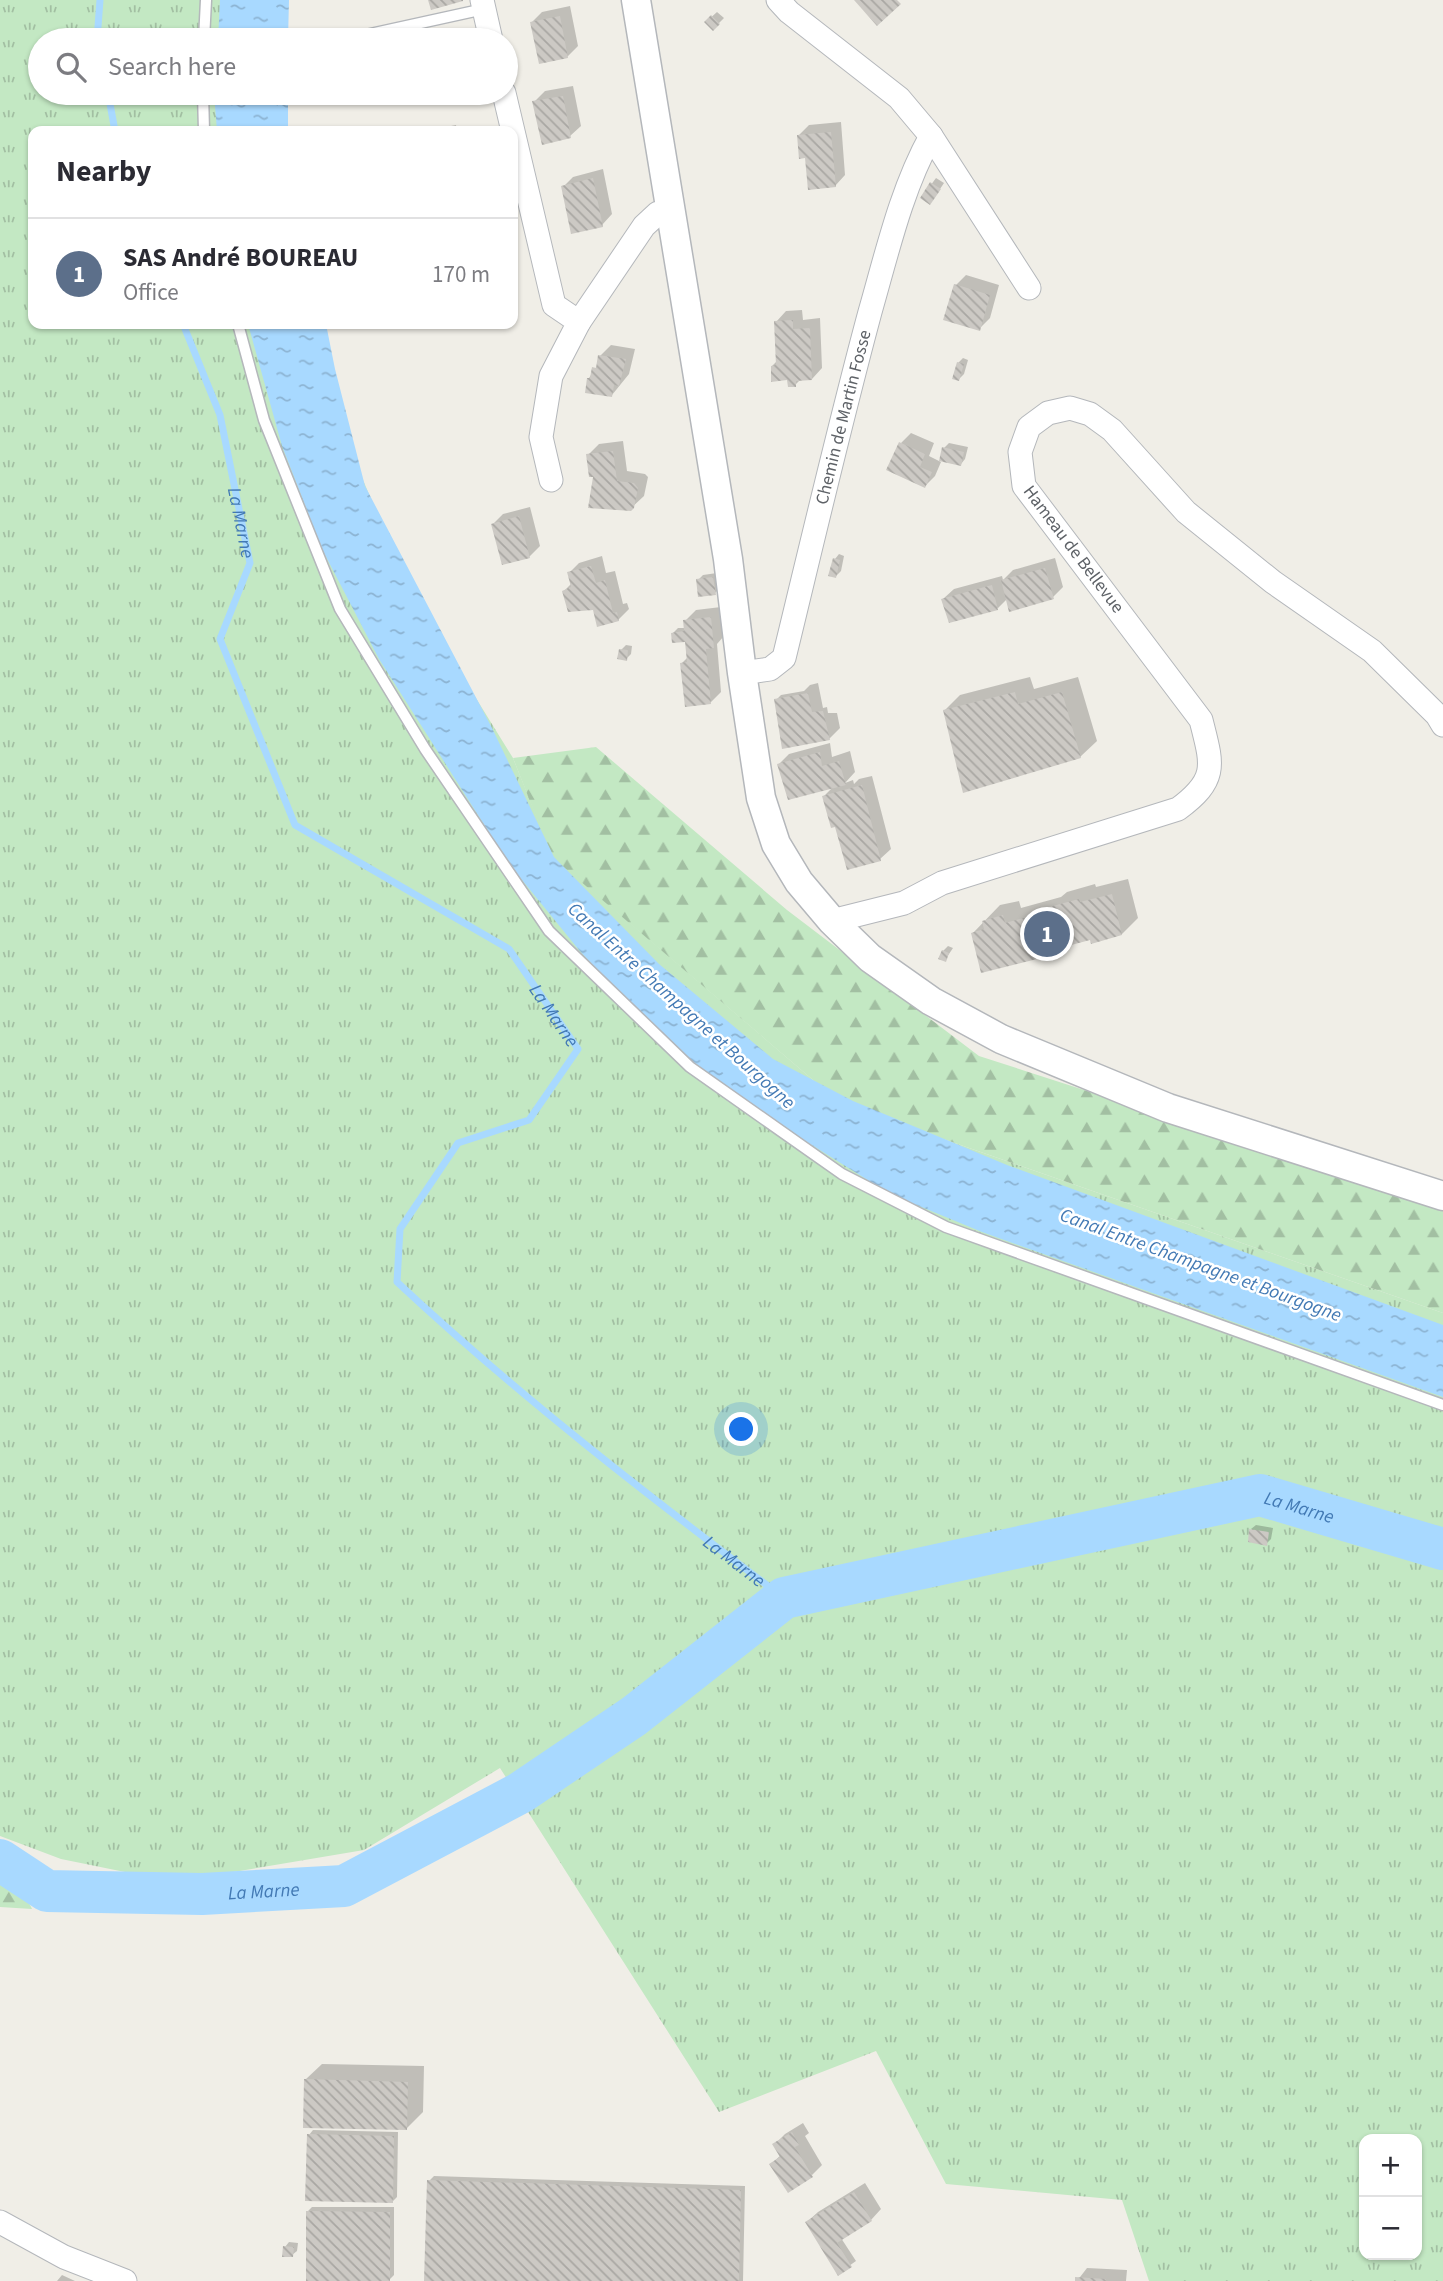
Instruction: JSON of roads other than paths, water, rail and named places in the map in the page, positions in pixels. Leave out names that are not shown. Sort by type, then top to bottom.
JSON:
[{"type":"street","points":[[636,0],[728,559],[761,798],[776,844],[799,881],[832,921],[870,958],[921,994],[1001,1039],[1168,1108],[1443,1196]]},
{"type":"street","points":[[778,0],[789,12],[899,98],[931,136],[1029,288]]},
{"type":"street","points":[[484,8],[488,28]]},
{"type":"street","points":[[507,105],[512,126]]},
{"type":"street","name":"Chemin de Martin Fosse","points":[[742,674],[771,669],[784,659],[843,415],[887,253],[916,163],[931,136]]},
{"type":"street","points":[[518,152],[554,304],[579,322]]},
{"type":"street","points":[[551,480],[541,437],[551,376],[579,322],[644,226],[658,213],[671,211]]},
{"type":"street","name":"Hameau de Bellevue","points":[[832,921],[904,903],[942,883],[1178,809],[1200,794],[1210,771],[1201,720],[1024,486],[1020,452],[1029,427],[1048,413],[1070,408],[1090,414],[1101,422],[1186,512],[1273,582],[1372,651],[1437,715],[1443,725]]},
{"type":"street","points":[[0,2222],[64,2257],[125,2281]]},
{"type":"lane","points":[[205,28],[206,0]]},
{"type":"lane","points":[[396,28],[484,8]]},
{"type":"lane","points":[[203,105],[204,126]]},
{"type":"lane","points":[[239,329],[264,420],[340,610],[425,749],[549,930],[690,1067],[842,1174],[946,1227],[1443,1405]]},
{"type":"water","points":[[220,0],[289,0],[288,28],[219,28]]},
{"type":"water","points":[[215,105],[288,105],[288,126],[217,126]]},
{"type":"water","name":"Canal Entre Champagne et Bourgogne","points":[[249,329],[327,329],[365,486],[492,728],[554,857],[659,964],[773,1059],[853,1101],[1007,1165],[1443,1325],[1443,1397],[982,1232],[890,1194],[761,1113],[682,1055],[641,1018],[579,950],[509,864],[379,659],[322,549],[282,446]]},
{"type":"waterway","name":"La Marne","points":[[98,28],[100,0]]},
{"type":"waterway","name":"La Marne","points":[[110,105],[114,126]]},
{"type":"waterway","name":"La Marne","points":[[185,329],[220,415],[250,563],[220,639],[295,825],[509,949],[578,1049],[529,1120],[458,1143],[400,1229],[397,1282],[490,1365],[586,1445],[784,1598]]},
{"type":"waterway","name":"La Marne","points":[[0,1860],[47,1891],[202,1894],[344,1886],[520,1793],[634,1716],[784,1598],[1260,1495],[1443,1549]]},
{"type":"place","name":"SAS André BOUREAU","points":[[1047,934]]}]
